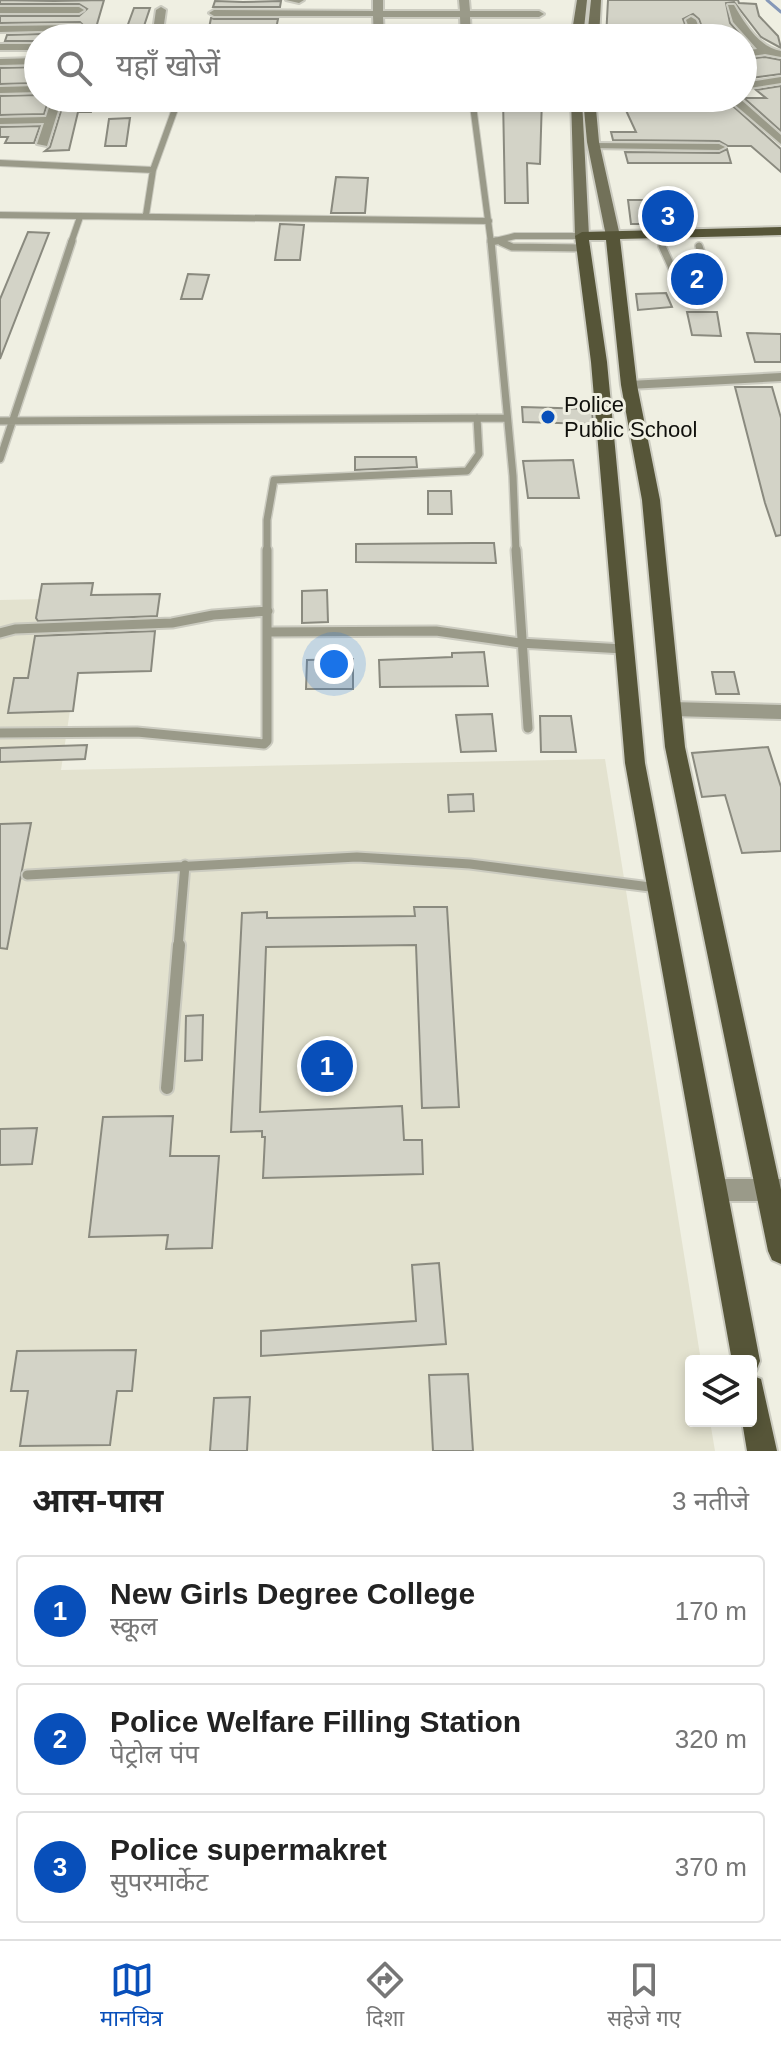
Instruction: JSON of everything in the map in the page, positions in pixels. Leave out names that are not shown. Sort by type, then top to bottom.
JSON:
[{"type":"main road","points":[[579,24],[582,0]]},
{"type":"main road","points":[[594,24],[596,0]]},
{"type":"main road","points":[[577,112],[583,242],[618,562],[635,763],[745,1355]]},
{"type":"main road","points":[[590,112],[594,146],[614,242],[629,385],[651,500],[672,709],[687,810],[775,1190],[781,1251]]},
{"type":"main road","points":[[583,242],[781,231]]},
{"type":"main road","points":[[614,242],[662,246],[781,242]]},
{"type":"main road","points":[[757,1423],[762,1451]]},
{"type":"street","points":[[291,0],[299,0]]},
{"type":"street","points":[[378,0],[378,24]]},
{"type":"street","points":[[464,0],[465,24]]},
{"type":"street","points":[[29,24],[37,5]]},
{"type":"street","points":[[0,10],[37,5],[80,5]]},
{"type":"street","points":[[731,7],[740,24]]},
{"type":"street","points":[[159,24],[161,10]]},
{"type":"street","points":[[214,13],[539,14]]},
{"type":"street","points":[[691,20],[693,24]]},
{"type":"street","points":[[24,28],[3,29],[0,46],[24,47]]},
{"type":"street","points":[[757,42],[765,51]]},
{"type":"street","points":[[757,52],[781,54]]},
{"type":"street","points":[[0,62],[24,61]]},
{"type":"street","points":[[757,84],[779,82]]},
{"type":"street","points":[[0,90],[24,89]]},
{"type":"street","points":[[43,144],[53,112]]},
{"type":"street","points":[[748,112],[781,141]]},
{"type":"street","points":[[0,121],[50,120]]},
{"type":"street","points":[[594,146],[719,147]]},
{"type":"street","points":[[629,385],[780,378]]},
{"type":"street","points":[[672,709],[781,712]]},
{"type":"street","points":[[714,1190],[775,1190]]},
{"type":"lane","points":[[146,215],[153,170],[174,112]]},
{"type":"lane","points":[[474,112],[489,221],[505,418],[513,476],[520,643],[528,728]]},
{"type":"lane","points":[[0,163],[153,170]]},
{"type":"lane","points":[[0,215],[489,221]]},
{"type":"lane","points":[[0,459],[80,217]]},
{"type":"lane","points":[[491,242],[501,242],[515,236],[583,242]]},
{"type":"lane","points":[[501,242],[512,247],[583,242]]},
{"type":"lane","points":[[662,246],[679,283],[684,284],[710,280],[699,246]]},
{"type":"lane","points":[[0,733],[137,732],[264,744],[267,741],[269,632],[267,520],[274,480],[467,471],[475,465],[480,450],[477,418]]},
{"type":"lane","points":[[0,421],[505,418]]},
{"type":"lane","points":[[0,633],[15,629],[172,623],[213,615],[268,611]]},
{"type":"lane","points":[[269,632],[436,631],[520,643],[623,649]]},
{"type":"lane","points":[[27,875],[185,865],[403,858],[478,863],[658,888]]},
{"type":"lane","points":[[167,1088],[185,865]]},
{"type":"shaded area","points":[[87,598],[61,770],[605,759],[700,1355],[685,1355],[685,1427],[711,1427],[715,1451],[0,1451],[0,600]]},
{"type":"building","points":[[0,0],[104,0],[97,24],[0,23],[0,16],[79,16],[87,9],[79,4],[0,4]]},
{"type":"building","points":[[608,0],[738,0],[739,3],[756,4],[759,16],[778,36],[781,48],[761,37],[757,24],[751,24],[734,2],[726,3],[731,24],[701,24],[693,14],[683,19],[685,24],[607,24]]},
{"type":"building","points":[[215,1],[281,1],[280,7],[213,7]]},
{"type":"building","points":[[134,8],[150,8],[145,24],[128,24]]},
{"type":"building","points":[[211,18],[278,19],[277,24],[210,24]]},
{"type":"building","points":[[7,35],[24,35],[24,41],[5,41]]},
{"type":"building","points":[[757,58],[781,60],[781,74],[757,77]]},
{"type":"building","points":[[24,67],[24,83],[0,84],[0,68]]},
{"type":"building","points":[[781,86],[781,131],[757,110],[757,98],[766,98],[757,90]]},
{"type":"building","points":[[24,95],[24,112],[44,114],[0,115],[0,96]]},
{"type":"building","points":[[61,112],[78,112],[69,150],[45,151],[50,147]]},
{"type":"building","points":[[503,112],[542,112],[540,164],[527,163],[528,203],[505,203]]},
{"type":"building","points":[[627,112],[740,112],[781,149],[781,172],[751,146],[728,146],[719,141],[613,140],[611,132],[636,132]]},
{"type":"building","points":[[130,118],[126,146],[105,146],[109,119]]},
{"type":"building","points":[[40,126],[34,143],[5,143],[8,137],[0,137],[0,127]]},
{"type":"building","points":[[727,149],[731,163],[628,163],[625,152],[719,153]]},
{"type":"building","points":[[336,177],[368,178],[365,213],[331,213]]},
{"type":"building","points":[[628,200],[682,200],[692,224],[631,224]]},
{"type":"building","points":[[280,224],[304,225],[300,260],[275,260]]},
{"type":"building","points":[[28,232],[49,233],[0,359],[0,299]]},
{"type":"building","points":[[188,274],[209,275],[202,299],[181,299]]},
{"type":"building","points":[[666,293],[672,307],[638,310],[636,294]]},
{"type":"building","points":[[687,312],[717,312],[721,336],[692,335]]},
{"type":"building","points":[[747,333],[781,334],[781,362],[755,362]]},
{"type":"building","points":[[735,387],[772,387],[781,418],[781,535],[776,536],[765,503]]},
{"type":"building","points":[[522,407],[592,409],[593,424],[523,422]]},
{"type":"building","points":[[355,457],[416,457],[417,467],[355,470]]},
{"type":"building","points":[[573,460],[579,498],[528,498],[523,461]]},
{"type":"building","points":[[428,491],[451,491],[452,514],[428,514]]},
{"type":"building","points":[[494,543],[496,563],[356,562],[356,544]]},
{"type":"building","points":[[93,583],[91,595],[160,594],[157,616],[38,621],[36,618],[42,584]]},
{"type":"building","points":[[327,590],[328,622],[302,623],[302,591]]},
{"type":"building","points":[[155,631],[151,671],[78,673],[73,711],[8,713],[14,678],[28,678],[35,636]]},
{"type":"building","points":[[484,652],[488,686],[380,687],[379,660],[452,657],[452,653]]},
{"type":"building","points":[[353,659],[353,689],[306,689],[307,660]]},
{"type":"building","points":[[712,672],[734,672],[739,694],[716,694]]},
{"type":"building","points":[[492,714],[496,751],[461,752],[456,715]]},
{"type":"building","points":[[540,716],[571,716],[576,752],[541,752]]},
{"type":"building","points":[[87,745],[85,759],[0,762],[0,748]]},
{"type":"building","points":[[768,747],[781,787],[781,851],[742,853],[725,795],[702,797],[692,753]]},
{"type":"building","points":[[473,794],[474,811],[449,812],[448,795]]},
{"type":"building","points":[[31,823],[7,949],[0,948],[0,824]]},
{"type":"building","points":[[414,907],[447,907],[459,1107],[422,1108],[416,945],[266,947],[260,1112],[402,1106],[404,1140],[422,1140],[423,1174],[263,1178],[265,1137],[262,1137],[262,1131],[231,1132],[242,913],[267,912],[267,918],[415,916]]},
{"type":"building","points":[[203,1015],[202,1060],[185,1061],[186,1016]]},
{"type":"building","points":[[173,1116],[170,1156],[219,1156],[212,1248],[166,1249],[168,1235],[89,1237],[103,1117]]},
{"type":"building","points":[[37,1128],[32,1164],[0,1165],[0,1129]]},
{"type":"building","points":[[439,1263],[446,1344],[261,1356],[261,1331],[416,1321],[412,1265]]},
{"type":"building","points":[[136,1350],[132,1391],[117,1391],[110,1445],[20,1446],[28,1391],[11,1391],[17,1351]]},
{"type":"building","points":[[468,1374],[473,1451],[433,1451],[429,1375]]},
{"type":"building","points":[[250,1397],[247,1451],[210,1451],[214,1398]]},
{"type":"waterway","points":[[767,0],[781,12]]},
{"type":"place","name":"Police supermakret","points":[[668,216]]},
{"type":"place","name":"Police Welfare Filling Station","points":[[697,279]]},
{"type":"place","name":"Police Public School","points":[[548,417]]},
{"type":"place","name":"New Girls Degree College","points":[[327,1066]]}]
